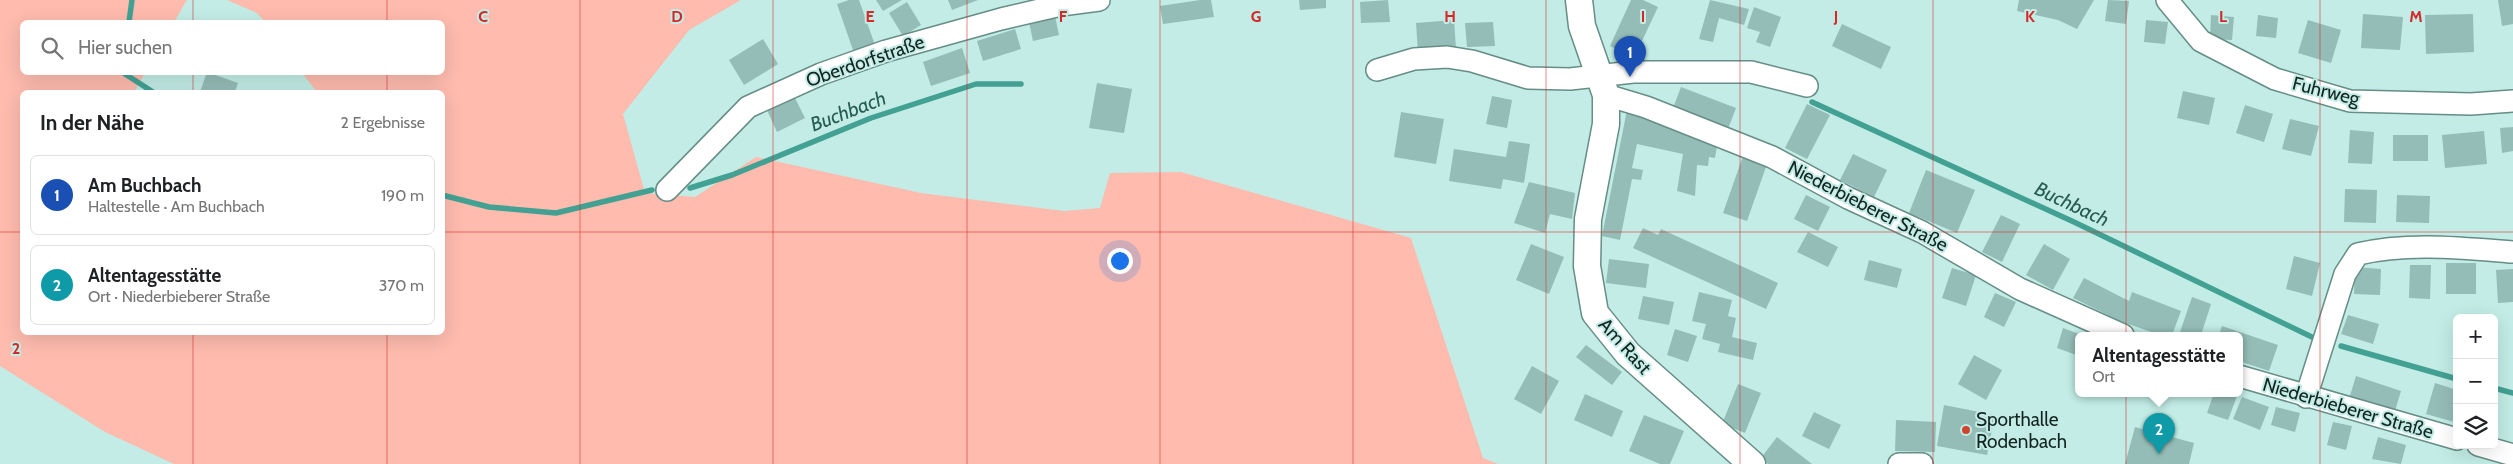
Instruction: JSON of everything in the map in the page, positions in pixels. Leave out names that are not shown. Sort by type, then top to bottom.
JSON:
[{"type":"street","name":"Oberdorfstraße","points":[[667,190],[748,107],[821,74],[886,51],[1001,19],[1061,5],[1099,0]]},
{"type":"street","points":[[1578,0],[1582,26],[1603,85]]},
{"type":"street","name":"Fuhrweg","points":[[2167,0],[2200,41],[2275,78],[2350,101],[2471,104],[2513,100]]},
{"type":"street","points":[[1377,70],[1414,59],[1447,57],[1472,61],[1528,78],[1570,79],[1603,85],[1633,72],[1751,72],[1807,86]]},
{"type":"street","name":"Niederbieberer Straße","points":[[1603,85],[1646,107],[1772,156],[1848,198],[1922,232],[2020,289],[2116,332]]},
{"type":"street","name":"Am Rast","points":[[1603,85],[1606,124],[1588,220],[1587,266],[1595,313],[1628,354],[1752,464]]},
{"type":"street","points":[[2306,397],[2342,284],[2358,254],[2382,248],[2458,248],[2513,252]]},
{"type":"street","name":"Niederbieberer Straße","points":[[2243,377],[2453,438]]},
{"type":"street","points":[[2483,452],[2513,455]]},
{"type":"street","points":[[1899,464],[1922,464]]},
{"type":"shaded area","points":[[0,0],[187,0],[175,20],[20,20],[20,75],[144,75],[135,90],[20,90],[20,335],[445,335],[445,90],[315,90],[304,75],[445,75],[445,20],[263,20],[257,13],[227,0],[741,0],[689,30],[623,114],[645,193],[695,197],[756,157],[921,193],[1064,211],[1100,208],[1110,173],[1181,172],[1411,238],[1483,458],[1498,464],[174,464],[105,432],[0,366]]},
{"type":"building","points":[[849,0],[859,0],[875,45],[854,53],[837,4]]},
{"type":"building","points":[[876,0],[902,0],[883,11]]},
{"type":"building","points":[[948,0],[978,0],[952,10]]},
{"type":"building","points":[[1211,0],[1214,17],[1163,24],[1160,6]]},
{"type":"building","points":[[1299,0],[1326,0],[1326,8],[1300,10]]},
{"type":"building","points":[[1388,0],[1390,22],[1361,23],[1360,2]]},
{"type":"building","points":[[1631,0],[1643,0],[1658,7],[1634,58],[1610,46]]},
{"type":"building","points":[[1710,0],[1749,9],[1744,25],[1719,18],[1713,42],[1699,39]]},
{"type":"building","points":[[2019,0],[2094,0],[2077,29],[2058,20],[2017,11]]},
{"type":"building","points":[[2108,0],[2129,1],[2126,24],[2105,21]]},
{"type":"building","points":[[2498,0],[2513,0],[2513,24],[2502,26]]},
{"type":"building","points":[[907,2],[921,25],[903,36],[889,13]]},
{"type":"building","points":[[1754,7],[1781,17],[1770,47],[1756,42],[1760,32],[1747,28]]},
{"type":"building","points":[[2363,14],[2403,17],[2400,50],[2361,48]]},
{"type":"building","points":[[2473,14],[2474,52],[2426,54],[2425,15]]},
{"type":"building","points":[[2211,15],[2234,17],[2232,40],[2210,39]]},
{"type":"building","points":[[2258,15],[2278,18],[2276,38],[2256,36]]},
{"type":"building","points":[[1055,16],[1059,35],[1033,41],[1029,22]]},
{"type":"building","points":[[1454,20],[1456,49],[1418,52],[1416,23]]},
{"type":"building","points":[[2146,20],[2168,22],[2165,44],[2144,42]]},
{"type":"building","points":[[2308,20],[2341,30],[2331,63],[2298,53]]},
{"type":"building","points":[[1493,22],[1495,46],[1467,47],[1465,23]]},
{"type":"building","points":[[1842,24],[1891,47],[1881,69],[1832,46]]},
{"type":"building","points":[[1015,29],[1021,49],[983,61],[977,41]]},
{"type":"building","points":[[763,39],[778,64],[744,85],[729,60]]},
{"type":"building","points":[[962,48],[970,73],[931,86],[923,62]]},
{"type":"building","points":[[206,75],[215,75],[238,83],[236,90],[201,90]]},
{"type":"building","points":[[1097,83],[1132,89],[1124,133],[1089,128]]},
{"type":"building","points":[[1681,87],[1736,108],[1728,129],[1673,108]]},
{"type":"building","points":[[2183,91],[2215,98],[2209,125],[2177,118]]},
{"type":"building","points":[[794,96],[805,118],[777,132],[767,110]]},
{"type":"building","points":[[1492,96],[1512,100],[1507,128],[1486,124]]},
{"type":"building","points":[[1807,104],[1830,115],[1807,159],[1785,148]]},
{"type":"building","points":[[2245,105],[2273,114],[2264,142],[2236,133]]},
{"type":"building","points":[[1627,110],[1718,140],[1715,158],[1709,157],[1708,166],[1697,165],[1695,196],[1677,191],[1683,154],[1637,144],[1632,168],[1643,170],[1641,180],[1632,179],[1620,240],[1602,236]]},
{"type":"building","points":[[1401,112],[1444,119],[1436,164],[1394,157]]},
{"type":"building","points":[[2290,119],[2319,126],[2311,156],[2282,149]]},
{"type":"building","points":[[2513,127],[2513,151],[2502,153],[2500,128]]},
{"type":"building","points":[[2350,130],[2374,132],[2372,164],[2348,163]]},
{"type":"building","points":[[2484,131],[2487,164],[2445,168],[2442,135]]},
{"type":"building","points":[[2393,135],[2428,135],[2428,161],[2393,161]]},
{"type":"building","points":[[1509,141],[1530,144],[1524,183],[1503,179],[1501,189],[1449,181],[1454,149],[1506,157]]},
{"type":"building","points":[[1853,154],[1887,170],[1874,197],[1840,180]]},
{"type":"building","points":[[1743,156],[1767,164],[1747,221],[1723,213]]},
{"type":"building","points":[[1926,170],[1975,190],[1957,233],[1909,213]]},
{"type":"building","points":[[1529,182],[1575,193],[1572,219],[1550,214],[1545,233],[1514,223]]},
{"type":"building","points":[[2345,189],[2377,190],[2376,223],[2344,222]]},
{"type":"building","points":[[1806,195],[1830,207],[1818,231],[1794,219]]},
{"type":"building","points":[[2397,195],[2430,196],[2429,223],[2396,222]]},
{"type":"building","points":[[2001,215],[2020,224],[2002,262],[1982,252]]},
{"type":"building","points":[[1643,228],[1658,235],[1661,229],[1778,283],[1766,309],[1633,248]]},
{"type":"building","points":[[1808,232],[1838,247],[1828,267],[1797,252]]},
{"type":"building","points":[[1531,244],[1564,257],[1549,294],[1516,280]]},
{"type":"building","points":[[2044,244],[2070,259],[2053,290],[2026,275]]},
{"type":"building","points":[[2294,256],[2320,263],[2312,296],[2286,289]]},
{"type":"building","points":[[1609,259],[1649,264],[1646,288],[1606,283]]},
{"type":"building","points":[[1869,260],[1902,269],[1897,288],[1864,280]]},
{"type":"building","points":[[2446,263],[2476,263],[2476,294],[2446,294]]},
{"type":"building","points":[[2410,265],[2431,265],[2430,299],[2409,298]]},
{"type":"building","points":[[2355,267],[2381,269],[2380,295],[2354,294]]},
{"type":"building","points":[[1952,268],[1976,275],[1966,306],[1942,298]]},
{"type":"building","points":[[2513,269],[2513,302],[2498,303],[2496,270]]},
{"type":"building","points":[[2084,278],[2129,301],[2132,292],[2181,311],[2173,332],[2151,332],[2120,321],[2073,298]]},
{"type":"building","points":[[1699,292],[1732,300],[1728,316],[1736,318],[1732,337],[1757,343],[1753,360],[1718,352],[1720,344],[1702,339],[1706,324],[1692,321]]},
{"type":"building","points":[[1995,293],[2016,302],[2004,327],[1984,317]]},
{"type":"building","points":[[1643,296],[1674,302],[1669,325],[1638,319]]},
{"type":"building","points":[[2192,297],[2211,304],[2202,332],[2180,332]]},
{"type":"building","points":[[2348,315],[2379,324],[2373,344],[2341,334]]},
{"type":"building","points":[[2222,326],[2240,332],[2220,332]]},
{"type":"building","points":[[2063,328],[2075,332],[2075,355],[2057,348]]},
{"type":"building","points":[[1675,329],[1697,336],[1688,362],[1667,355]]},
{"type":"building","points":[[2243,333],[2278,345],[2269,371],[2243,362]]},
{"type":"building","points":[[1586,345],[1622,372],[1612,385],[1576,357]]},
{"type":"building","points":[[1974,355],[2002,370],[1986,400],[1958,384]]},
{"type":"building","points":[[1532,366],[1559,381],[1541,414],[1514,399]]},
{"type":"building","points":[[2356,376],[2401,391],[2394,414],[2349,399]]},
{"type":"building","points":[[2435,383],[2453,389],[2453,422],[2426,414]]},
{"type":"building","points":[[1738,384],[1761,393],[1745,433],[1722,424]]},
{"type":"building","points":[[1585,394],[1623,411],[1612,437],[1574,420]]},
{"type":"building","points":[[2213,397],[2237,397],[2228,420],[2207,413]]},
{"type":"building","points":[[2242,397],[2269,407],[2260,430],[2233,419]]},
{"type":"building","name":"Sporthalle Rodenbach","points":[[1944,405],[1995,415],[1987,455],[1937,446]]},
{"type":"building","points":[[2276,407],[2300,413],[2295,432],[2271,425]]},
{"type":"building","points":[[1814,412],[1841,425],[1829,449],[1802,436]]},
{"type":"building","points":[[1644,415],[1684,431],[1670,464],[1660,464],[1629,451]]},
{"type":"building","points":[[1896,420],[1936,422],[1935,452],[1895,451]]},
{"type":"building","points":[[2333,422],[2352,426],[2346,450],[2327,445]]},
{"type":"building","points":[[2135,427],[2194,443],[2189,464],[2125,464]]},
{"type":"building","points":[[1777,437],[1812,464],[1768,464],[1761,458]]},
{"type":"building","points":[[2378,437],[2406,445],[2401,464],[2372,459]]},
{"type":"waterway","name":"Buchbach","points":[[129,20],[132,0]]},
{"type":"waterway","name":"Buchbach","points":[[127,75],[150,90]]},
{"type":"waterway","name":"Buchbach","points":[[690,188],[732,175],[871,118],[976,84],[1021,84]]},
{"type":"waterway","name":"Buchbach","points":[[1812,102],[2074,222],[2316,339]]},
{"type":"waterway","name":"Buchbach","points":[[445,196],[489,207],[556,213],[652,190]]},
{"type":"waterway","name":"Buchbach","points":[[2341,346],[2453,378]]},
{"type":"waterway","name":"Buchbach","points":[[2498,389],[2513,393]]},
{"type":"place","name":"Am Buchbach","points":[[1630,77]]},
{"type":"place","name":"Sporthalle Rodenbach","points":[[1966,430]]},
{"type":"place","name":"Altentagesstätte","points":[[2159,454]]}]
